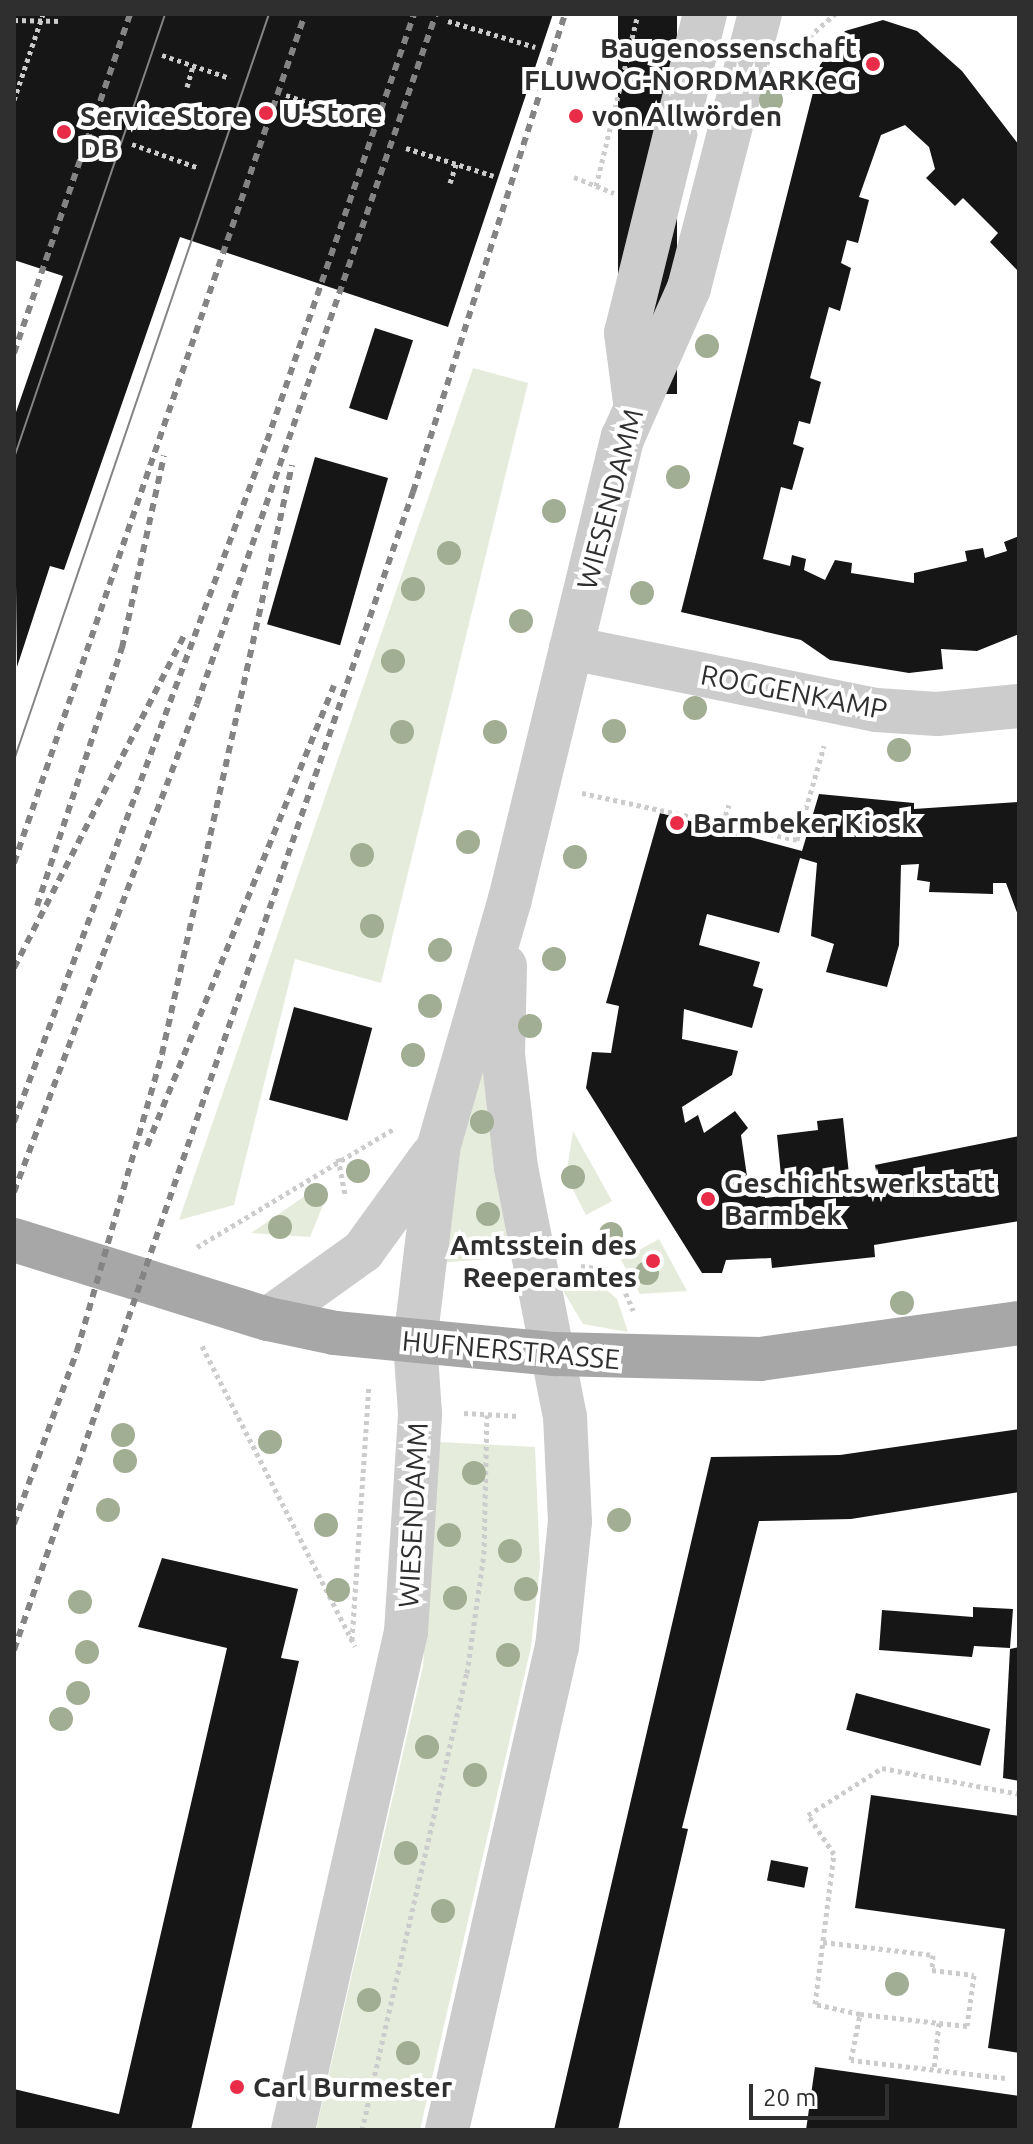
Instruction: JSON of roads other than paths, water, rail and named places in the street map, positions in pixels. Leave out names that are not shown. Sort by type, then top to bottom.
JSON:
[{"type":"main road","name":"HUFNERSTRASSE","points":[[14,1240],[268,1319],[415,1342],[555,1354],[655,1362],[861,1350],[1019,1323]]},
{"type":"street","points":[[635,402],[626,333],[705,14]]},
{"type":"street","name":"WIESENDAMM","points":[[293,2130],[392,1705],[415,1536],[415,1342],[439,1145],[450,1098],[510,899],[635,402],[689,288],[760,14]]},
{"type":"street","name":"ROGGENKAMP","points":[[571,648],[876,710],[937,714],[1019,706]]},
{"type":"street","name":"WIESENDAMM","points":[[447,2130],[557,1647],[570,1522],[565,1417],[516,1168],[503,1054],[510,899]]},
{"type":"street","points":[[268,1319],[363,1251],[439,1145]]},
{"type":"tram line","points":[[14,458],[165,14]]},
{"type":"tram line","points":[[14,760],[269,14]]},
{"type":"railway","points":[[14,353],[130,14]]},
{"type":"railway","points":[[14,863],[305,14]]},
{"type":"railway","points":[[14,1122],[267,441],[414,14]]},
{"type":"railway","points":[[14,1192],[197,704],[436,14]]},
{"type":"railway","points":[[14,1650],[413,492],[565,14]]},
{"type":"railway","points":[[37,906],[122,648],[164,456]]},
{"type":"railway","points":[[14,1524],[77,1351],[162,1054],[292,465]]},
{"type":"railway","points":[[14,968],[185,634]]},
{"type":"railway","points":[[147,1146],[334,686]]},
{"type":"place","name":"Baugenossenschaft FLUWOG-NORDMARK eG","points":[[873,64]]},
{"type":"place","name":"U-Store","points":[[266,113]]},
{"type":"place","name":"von Allwörden","points":[[576,116]]},
{"type":"place","name":"ServiceStore DB","points":[[64,132]]},
{"type":"place","name":"Barmbeker Kiosk","points":[[677,823]]},
{"type":"place","name":"Geschichtswerkstatt Barmbek","points":[[708,1199]]},
{"type":"place","name":"Amtsstein des Reeperamtes","points":[[653,1261]]},
{"type":"place","name":"Carl Burmester","points":[[237,2087]]}]
